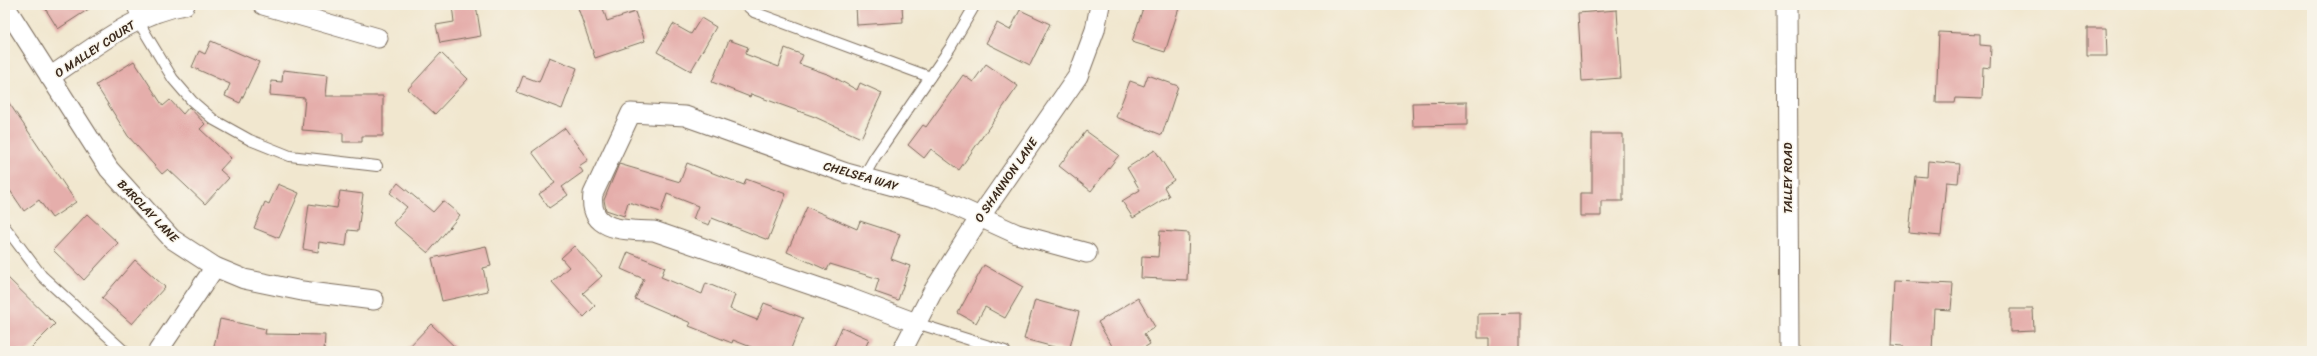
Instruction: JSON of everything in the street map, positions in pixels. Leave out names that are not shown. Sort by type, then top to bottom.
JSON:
[{"type":"street","name":"O MALLEY COURT","points":[[50,77],[124,28],[135,13],[185,5]]},
{"type":"street","points":[[263,5],[378,38]]},
{"type":"street","name":"O SHANNON LANE","points":[[902,351],[932,293],[980,218],[1078,76],[1095,30],[1100,5]]},
{"type":"street","name":"TALLEY ROAD","points":[[1787,5],[1789,351]]},
{"type":"street","name":"BARCLAY LANE","points":[[5,6],[109,170],[172,239],[216,266],[244,279],[302,291],[374,300]]},
{"type":"street","name":"CHELSEA WAY","points":[[916,323],[852,299],[654,231],[620,229],[604,224],[594,212],[591,205],[593,194],[631,113],[685,116],[863,178],[938,198],[1017,234],[1087,253]]},
{"type":"street","points":[[158,351],[216,266]]},
{"type":"lane","points":[[746,5],[754,12],[930,77]]},
{"type":"lane","points":[[863,178],[875,157],[950,48],[975,5]]},
{"type":"lane","points":[[135,13],[173,79],[192,101],[214,120],[250,140],[290,156],[377,166]]},
{"type":"lane","points":[[5,227],[42,276],[124,351]]},
{"type":"lane","points":[[916,323],[1005,351]]},
{"type":"building","points":[[43,5],[95,5],[58,29]]},
{"type":"building","points":[[452,5],[476,5],[481,36],[440,43],[436,25],[454,22]]},
{"type":"building","points":[[577,5],[602,5],[607,21],[635,12],[645,41],[595,58]]},
{"type":"building","points":[[856,5],[902,5],[903,22],[857,25]]},
{"type":"building","points":[[1144,5],[1180,5],[1165,52],[1132,42]]},
{"type":"building","points":[[1020,10],[1050,24],[1030,65],[986,43],[997,23],[1010,30]]},
{"type":"building","points":[[1617,10],[1621,78],[1582,81],[1578,13]]},
{"type":"building","points":[[701,18],[716,27],[691,71],[657,52],[673,24],[691,34]]},
{"type":"building","points":[[2087,28],[2106,28],[2107,56],[2087,56]]},
{"type":"building","points":[[1939,32],[1980,34],[1980,45],[1991,46],[1990,68],[1983,67],[1982,99],[1956,98],[1955,103],[1936,103]]},
{"type":"building","points":[[729,40],[748,47],[745,54],[779,67],[785,48],[803,55],[799,64],[830,75],[857,90],[860,83],[882,93],[861,138],[815,117],[751,94],[750,97],[712,82]]},
{"type":"building","points":[[211,41],[259,62],[240,103],[225,96],[230,84],[192,67],[199,51],[205,54]]},
{"type":"building","points":[[441,53],[468,79],[435,114],[408,89]]},
{"type":"building","points":[[549,57],[577,68],[562,109],[517,92],[523,76],[539,82]]},
{"type":"building","points":[[134,61],[163,106],[170,100],[183,114],[189,107],[205,124],[200,129],[231,158],[220,170],[229,178],[205,204],[168,169],[162,174],[128,136],[96,85]]},
{"type":"building","points":[[986,64],[1018,86],[959,170],[931,149],[924,158],[908,145],[923,125],[926,127],[963,75],[973,82]]},
{"type":"building","points":[[283,70],[328,75],[326,96],[383,96],[383,136],[362,136],[362,142],[343,142],[343,133],[302,130],[305,98],[270,95],[271,81],[282,82]]},
{"type":"building","points":[[1148,75],[1178,86],[1162,135],[1116,117],[1130,81],[1144,86]]},
{"type":"building","points":[[5,97],[76,202],[52,218],[39,200],[24,211],[5,183]]},
{"type":"building","points":[[1467,102],[1467,125],[1413,126],[1412,103]]},
{"type":"building","points":[[565,128],[588,160],[579,166],[583,172],[562,187],[568,195],[549,208],[539,194],[555,183],[532,152]]},
{"type":"building","points":[[1086,131],[1119,155],[1091,191],[1059,166]]},
{"type":"building","points":[[1592,134],[1623,134],[1623,201],[1601,201],[1601,216],[1580,216],[1580,193],[1592,193]]},
{"type":"building","points":[[1155,150],[1174,180],[1164,187],[1169,196],[1133,218],[1122,201],[1140,190],[1127,168]]},
{"type":"building","points":[[1928,161],[1960,164],[1958,183],[1946,182],[1941,236],[1909,233],[1915,176],[1927,177]]},
{"type":"building","points":[[687,163],[744,185],[746,179],[786,194],[768,240],[712,218],[709,225],[693,219],[698,206],[667,194],[661,212],[628,202],[624,216],[606,210],[604,200],[619,164],[680,182]]},
{"type":"building","points":[[398,183],[433,212],[443,201],[460,215],[428,253],[393,223],[407,207],[390,193]]},
{"type":"building","points":[[278,184],[299,193],[279,238],[254,228],[265,202],[269,204]]},
{"type":"building","points":[[340,191],[363,194],[358,231],[348,230],[346,246],[319,242],[318,252],[303,249],[309,204],[337,208]]},
{"type":"building","points":[[807,207],[857,229],[860,221],[900,234],[891,259],[910,266],[898,300],[875,292],[879,279],[830,264],[827,270],[787,252]]},
{"type":"building","points":[[87,214],[118,243],[84,280],[53,250]]},
{"type":"building","points":[[1160,231],[1189,233],[1187,280],[1141,278],[1142,256],[1158,257]]},
{"type":"building","points":[[486,246],[491,266],[483,268],[488,291],[442,301],[432,258]]},
{"type":"building","points":[[574,246],[602,276],[583,293],[595,306],[584,317],[552,282],[569,267],[561,258]]},
{"type":"building","points":[[628,252],[665,267],[661,277],[702,294],[706,283],[735,295],[730,309],[757,320],[764,303],[803,318],[790,351],[761,351],[733,340],[732,343],[689,326],[691,323],[635,299],[644,279],[621,269]]},
{"type":"building","points":[[135,260],[165,287],[132,324],[102,298]]},
{"type":"building","points":[[984,265],[1023,287],[1005,318],[985,307],[976,323],[958,313]]},
{"type":"building","points":[[5,275],[55,324],[28,351],[13,351],[5,343]]},
{"type":"building","points":[[1894,281],[1953,284],[1951,310],[1934,309],[1932,351],[1903,351],[1903,345],[1891,344]]},
{"type":"building","points":[[1138,298],[1155,327],[1144,334],[1150,344],[1139,351],[1115,351],[1098,322]]},
{"type":"building","points":[[1035,300],[1079,312],[1069,351],[1024,339]]},
{"type":"building","points":[[2010,309],[2033,309],[2034,331],[2010,332]]},
{"type":"building","points":[[1520,313],[1520,350],[1489,350],[1489,338],[1478,338],[1478,314]]},
{"type":"building","points":[[220,319],[266,329],[265,334],[325,335],[324,351],[213,351]]},
{"type":"building","points":[[431,324],[459,351],[405,351]]},
{"type":"building","points":[[842,327],[869,339],[864,351],[832,351]]}]
